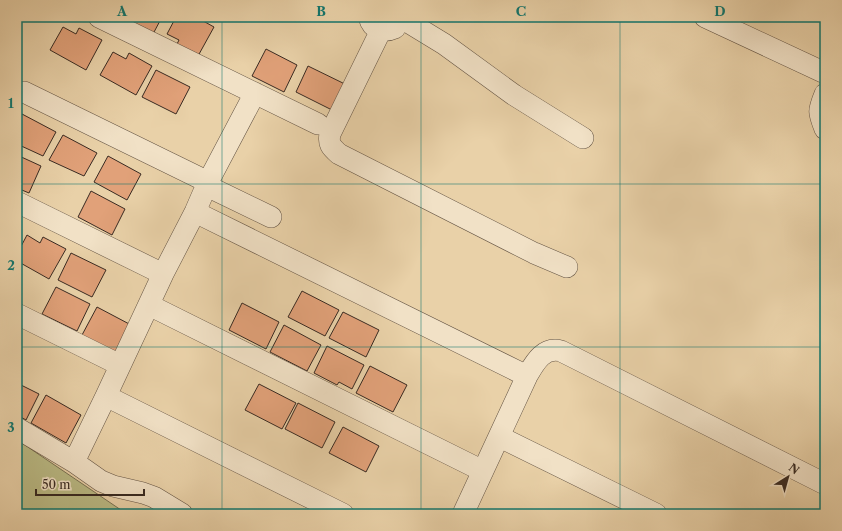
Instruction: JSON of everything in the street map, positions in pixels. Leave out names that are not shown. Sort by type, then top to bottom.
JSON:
[{"type":"street","points":[[99,17],[318,124]]},
{"type":"street","points":[[705,17],[825,73]]},
{"type":"street","points":[[567,267],[491,232],[339,154],[333,149],[329,141],[330,134],[375,23],[388,31],[399,25],[403,18],[444,44],[514,95],[583,138]]},
{"type":"street","points":[[24,92],[271,217]]},
{"type":"street","points":[[74,462],[163,274],[254,93]]},
{"type":"street","points":[[825,94],[819,109],[821,120],[825,129]]},
{"type":"street","points":[[17,202],[163,274]]},
{"type":"street","points":[[194,212],[527,376]]},
{"type":"street","points":[[149,305],[483,471]]},
{"type":"street","points":[[17,314],[120,365]]},
{"type":"street","points":[[463,514],[527,376],[541,355],[550,351],[559,351],[825,484]]},
{"type":"street","points":[[106,396],[343,514]]},
{"type":"street","points":[[17,428],[74,462],[101,481],[113,486],[154,497],[182,514]]},
{"type":"street","points":[[500,437],[656,514]]},
{"type":"green space","points":[[19,441],[121,510],[119,514],[17,514],[17,445]]},
{"type":"building","points":[[123,17],[162,17],[153,34]]},
{"type":"building","points":[[176,17],[196,17],[214,27],[198,56],[177,44],[179,40],[167,34]]},
{"type":"building","points":[[63,27],[76,34],[79,28],[102,40],[86,70],[50,50]]},
{"type":"building","points":[[266,49],[297,65],[284,92],[252,76]]},
{"type":"building","points":[[113,52],[126,59],[129,53],[152,66],[136,95],[100,75]]},
{"type":"building","points":[[308,66],[351,87],[338,113],[296,92]]},
{"type":"building","points":[[156,70],[190,87],[176,114],[142,97]]},
{"type":"building","points":[[22,114],[56,132],[43,156],[17,144],[17,122]]},
{"type":"building","points":[[63,135],[97,153],[84,176],[49,160]]},
{"type":"building","points":[[17,155],[41,166],[29,193],[17,188]]},
{"type":"building","points":[[108,156],[141,174],[127,200],[94,182]]},
{"type":"building","points":[[91,191],[125,209],[112,235],[78,217]]},
{"type":"building","points":[[27,235],[40,243],[43,237],[66,249],[49,279],[17,261],[17,254]]},
{"type":"building","points":[[71,253],[106,270],[92,297],[58,280]]},
{"type":"building","points":[[56,287],[90,304],[77,331],[42,314]]},
{"type":"building","points":[[302,291],[339,310],[325,336],[288,317]]},
{"type":"building","points":[[242,303],[279,322],[266,349],[229,330]]},
{"type":"building","points":[[97,307],[133,326],[119,354],[82,335]]},
{"type":"building","points":[[343,312],[379,330],[366,357],[329,338]]},
{"type":"building","points":[[284,325],[321,345],[307,371],[270,352]]},
{"type":"building","points":[[327,346],[364,365],[352,389],[339,382],[337,385],[314,373]]},
{"type":"building","points":[[370,366],[407,385],[393,412],[356,393]]},
{"type":"building","points":[[17,383],[39,394],[26,420],[17,415]]},
{"type":"building","points":[[259,384],[296,403],[282,429],[245,410]]},
{"type":"building","points":[[46,395],[81,415],[66,443],[31,423]]},
{"type":"building","points":[[298,403],[335,422],[322,448],[285,429]]},
{"type":"building","points":[[343,427],[379,446],[366,472],[329,453]]}]
